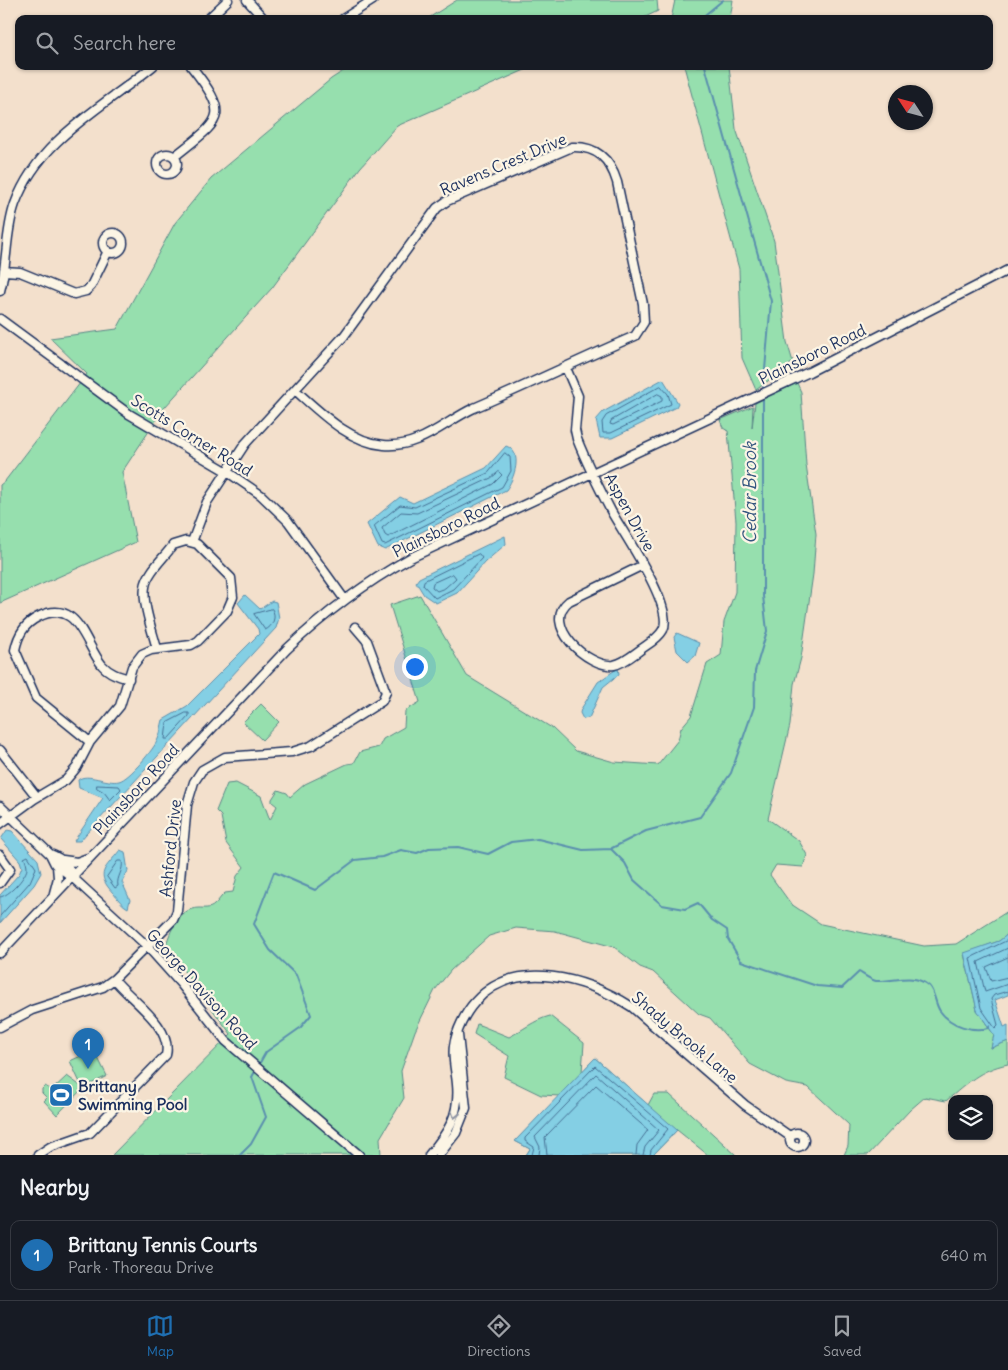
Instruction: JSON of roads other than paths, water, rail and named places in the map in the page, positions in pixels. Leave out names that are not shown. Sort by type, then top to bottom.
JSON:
[{"type":"street","points":[[212,15],[228,0]]},
{"type":"street","points":[[247,0],[260,15]]},
{"type":"street","points":[[349,15],[373,0]]},
{"type":"street","points":[[0,291],[14,205],[35,165],[48,148],[67,130],[123,91],[148,70]]},
{"type":"street","points":[[174,157],[211,127],[216,118],[217,106],[214,96],[194,70]]},
{"type":"street","name":"Ravens Crest Drive","points":[[192,542],[207,502],[245,444],[344,336],[437,208],[448,201],[564,150],[580,147],[600,154],[610,164],[614,172],[643,304],[644,322],[634,336],[473,409],[426,437],[398,446],[372,443],[348,432],[322,414],[295,390]]},
{"type":"street","points":[[4,271],[20,272],[74,294],[92,286],[108,251]]},
{"type":"street","name":"Plainsboro Road","points":[[0,953],[275,661],[303,634],[345,600],[410,558],[847,353],[1008,270]]},
{"type":"street","name":"Scotts Corner Road","points":[[0,318],[129,414],[226,471],[261,495],[288,521],[345,600]]},
{"type":"street","points":[[566,368],[578,396],[575,430],[577,440],[592,473]]},
{"type":"street","name":"Aspen Drive","points":[[592,473],[613,514],[643,565],[663,611],[665,624],[658,637],[624,661],[616,665],[600,663],[580,650],[562,631],[559,624],[562,608],[569,601],[643,565]]},
{"type":"street","points":[[0,824],[37,797],[66,780],[77,767],[90,742],[120,706],[136,660],[142,654],[157,649],[182,647],[198,641],[231,605],[234,589],[231,578],[197,544],[192,542],[174,545],[148,578],[145,587],[144,597],[157,649]]},
{"type":"street","points":[[90,742],[33,695],[14,650],[23,628],[41,615],[51,613],[63,614],[81,626],[100,663],[107,670],[129,679]]},
{"type":"street","name":"Ashford Drive","points":[[0,1027],[32,1010],[96,991],[114,979],[173,920],[177,911],[187,805],[194,782],[202,770],[225,757],[301,750],[338,731],[379,704],[386,692],[367,640],[355,627]]},
{"type":"street","points":[[0,750],[37,797]]},
{"type":"street","name":"George Davison Road","points":[[0,806],[59,862],[70,868],[72,876],[147,946],[181,984],[223,1037],[251,1064],[360,1155]]},
{"type":"street","points":[[0,855],[10,869],[0,883]]},
{"type":"street","points":[[52,897],[56,888],[59,862],[77,862],[90,858]]},
{"type":"street","name":"Shady Brook Lane","points":[[429,1155],[440,1150],[456,1133],[463,1120],[466,1108],[461,1087],[458,1032],[470,1008],[478,999],[495,986],[514,977],[546,976],[596,988],[613,995],[632,1007],[745,1105],[791,1137]]},
{"type":"street","points":[[38,1155],[50,1147],[90,1133],[166,1055],[165,1040],[158,1025],[114,979]]},
{"type":"water","points":[[663,379],[678,403],[676,407],[612,438],[600,438],[596,420],[603,412]]},
{"type":"water","points":[[506,446],[515,454],[516,466],[506,490],[385,550],[378,547],[367,524],[400,497],[413,503],[486,468]]},
{"type":"water","points":[[505,536],[506,544],[485,562],[457,593],[436,603],[424,595],[416,582],[419,578]]},
{"type":"water","points":[[245,595],[260,609],[272,601],[276,602],[279,618],[276,628],[80,841],[74,841],[103,798],[79,788],[78,780],[87,777],[119,781],[129,775],[156,743],[163,720],[187,706],[259,634],[258,629],[238,603]]},
{"type":"water","points":[[677,633],[699,643],[695,656],[688,662],[677,651],[674,637]]},
{"type":"water","points":[[618,668],[619,674],[603,687],[589,718],[583,719],[580,713],[581,709],[598,682]]},
{"type":"water","points":[[7,830],[12,831],[38,860],[41,873],[34,885],[0,923],[0,895],[19,874],[22,867],[20,861],[1,839]]},
{"type":"water","points":[[120,850],[125,852],[128,871],[122,882],[130,900],[128,908],[120,902],[108,887],[103,876],[106,867]]},
{"type":"water","points":[[1008,934],[1008,995],[995,1000],[1004,1027],[1008,1025],[1008,1041],[991,1048],[994,1035],[977,1010],[964,953],[999,941]]},
{"type":"water","points":[[595,1058],[677,1130],[653,1155],[526,1155],[530,1149],[515,1141]]},
{"type":"waterway","name":"Cedar Brook","points":[[705,15],[723,0]]},
{"type":"waterway","name":"Cedar Brook","points":[[706,70],[771,301],[763,392]]},
{"type":"waterway","name":"Cedar Brook","points":[[612,848],[646,831],[700,817],[731,773],[754,707],[755,671],[767,631],[763,596],[763,397]]},
{"type":"waterway","points":[[258,1066],[266,1052],[300,1028],[311,1015],[296,975],[270,950],[254,924],[274,872],[315,890],[355,860],[382,857],[401,850],[417,853],[429,848],[458,847],[488,854],[511,842],[538,839],[583,850],[611,849],[625,863],[634,880],[662,905],[685,909],[698,903],[712,920],[727,930],[728,939],[741,961],[817,986],[842,988],[859,972],[876,981],[917,979],[929,986],[933,991],[940,1011],[950,1021],[962,1027],[976,1029],[989,1028],[989,1026]]},
{"type":"waterway","points":[[240,1155],[251,1144],[266,1117],[252,1077],[256,1070]]},
{"type":"place","name":"Brittany Tennis Courts","points":[[88,1069]]},
{"type":"place","name":"Brittany Swimming Pool","points":[[61,1095]]}]
